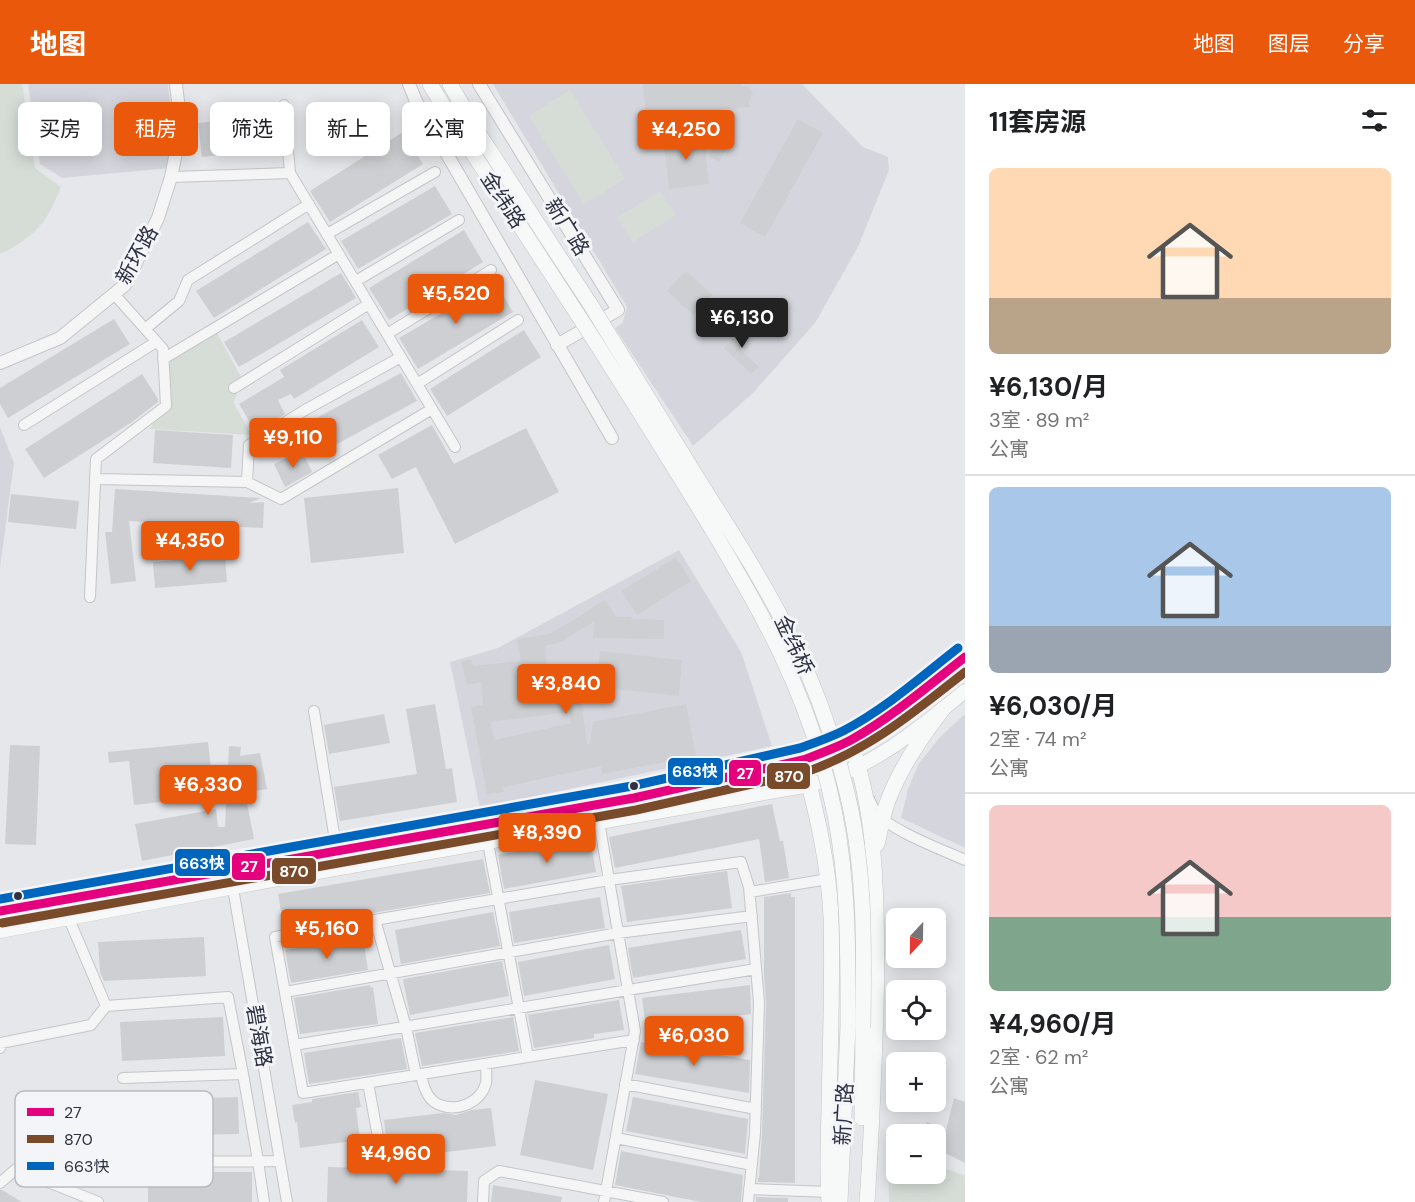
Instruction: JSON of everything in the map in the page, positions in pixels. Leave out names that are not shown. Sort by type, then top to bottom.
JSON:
[{"type":"main road","name":"金纬路","points":[[430,84],[460,135],[585,311]]},
{"type":"main road","name":"金纬路","points":[[450,84],[585,311]]},
{"type":"main road","name":"金纬桥","points":[[585,311],[663,448],[735,567],[768,627],[800,696],[830,793],[842,856],[855,1028]]},
{"type":"main road","points":[[0,911],[634,798],[803,760],[850,741],[892,714],[965,657]]},
{"type":"main road","points":[[0,931],[810,785],[860,767],[891,748],[965,691]]},
{"type":"main road","points":[[874,855],[888,800],[905,763],[943,709]]},
{"type":"main road","points":[[850,741],[860,767],[874,855],[877,987],[870,1161],[865,1202]]},
{"type":"main road","points":[[803,760],[821,836],[831,915],[828,1157],[832,1199]]},
{"type":"main road","name":"新广路","points":[[832,1199],[855,1028]]},
{"type":"main road","points":[[855,1028],[865,1202]]},
{"type":"street","name":"新环路","points":[[0,363],[60,338],[125,285],[158,218],[171,177],[181,128],[176,84]]},
{"type":"street","points":[[409,84],[416,101],[612,438]]},
{"type":"street","name":"新广路","points":[[479,84],[618,310],[557,345]]},
{"type":"street","points":[[288,156],[290,173],[455,447]]},
{"type":"street","points":[[327,234],[435,171]]},
{"type":"street","points":[[171,177],[290,173]]},
{"type":"street","points":[[145,329],[179,301],[188,280],[309,204]]},
{"type":"street","points":[[356,281],[459,220]]},
{"type":"street","points":[[164,358],[339,254]]},
{"type":"street","points":[[387,334],[491,270]]},
{"type":"street","points":[[90,597],[96,459],[166,406],[163,349],[114,294]]},
{"type":"street","points":[[234,388],[369,304]]},
{"type":"street","points":[[417,384],[518,320]]},
{"type":"street","points":[[24,425],[156,342]]},
{"type":"street","points":[[247,482],[249,445],[305,410],[401,357]]},
{"type":"street","points":[[95,478],[247,482],[281,499],[432,409]]},
{"type":"street","points":[[314,711],[337,852]]},
{"type":"street","points":[[865,791],[875,811],[896,828],[965,860]]},
{"type":"street","points":[[599,822],[635,1031],[605,1197]]},
{"type":"street","points":[[488,843],[528,1057]]},
{"type":"street","points":[[633,1041],[303,1094],[276,937],[609,880],[741,862],[750,892],[759,1002],[756,1108],[748,1202]]},
{"type":"street","name":"碧海路","points":[[230,871],[287,1202]]},
{"type":"street","points":[[750,892],[828,879]]},
{"type":"street","points":[[285,992],[618,933],[752,916]]},
{"type":"street","points":[[69,919],[106,1006]]},
{"type":"street","points":[[375,920],[418,1075],[427,1094],[439,1105],[453,1107],[467,1105],[480,1096],[486,1082],[486,1064]]},
{"type":"street","points":[[294,1045],[756,969]]},
{"type":"street","points":[[0,1048],[1,1043],[91,1025],[106,1006],[228,997],[264,1202]]},
{"type":"street","points":[[123,1078],[243,1074]]},
{"type":"street","points":[[368,1083],[381,1154]]},
{"type":"street","points":[[625,1084],[756,1108]]},
{"type":"street","points":[[616,1138],[752,1166]]},
{"type":"street","points":[[213,1161],[280,1161]]},
{"type":"street","points":[[0,1183],[15,1170]]},
{"type":"street","points":[[483,1202],[484,1181],[499,1171],[605,1197],[663,1202]]},
{"type":"street","points":[[61,1187],[98,1202]]},
{"type":"street","points":[[749,1190],[832,1199]]},
{"type":"shaded area","points":[[0,84],[22,84],[25,102],[18,102],[18,156],[33,156],[35,168],[61,187],[39,227],[24,240],[0,254]]},
{"type":"shaded area","points":[[28,84],[168,84],[170,102],[114,102],[114,156],[170,156],[169,168],[62,178],[40,164],[39,156],[102,156],[102,102],[31,102]]},
{"type":"shaded area","points":[[493,84],[802,84],[863,147],[888,157],[889,170],[858,247],[815,323],[753,393],[693,446],[615,328],[623,322],[627,307]]},
{"type":"shaded area","points":[[570,90],[625,179],[584,204],[529,116]]},
{"type":"shaded area","points":[[660,191],[676,215],[633,242],[617,218]]},
{"type":"shaded area","points":[[216,331],[241,377],[234,403],[251,435],[150,429],[166,399],[165,360]]},
{"type":"shaded area","points":[[0,427],[14,463],[0,568]]},
{"type":"shaded area","points":[[679,550],[741,652],[772,746],[480,808],[450,662],[498,648]]},
{"type":"shaded area","points":[[965,714],[965,848],[901,818],[908,789],[919,763],[941,736]]},
{"type":"shaded area","points":[[946,1169],[965,1175],[965,1202],[889,1202],[889,1184],[946,1184]]},
{"type":"building","points":[[643,84],[742,84],[742,86],[748,86],[753,94],[749,107],[646,116]]},
{"type":"building","points":[[798,119],[823,133],[765,237],[740,223]]},
{"type":"building","points":[[210,122],[211,156],[202,157],[198,123]]},
{"type":"building","points":[[724,127],[734,132],[719,162],[709,157]]},
{"type":"building","points":[[402,133],[402,156],[418,156],[423,164],[330,222],[310,191],[365,156],[390,156],[390,140]]},
{"type":"building","points":[[703,133],[709,184],[669,189],[663,137]]},
{"type":"building","points":[[435,186],[452,214],[358,269],[341,241]]},
{"type":"building","points":[[308,222],[326,249],[214,318],[196,291]]},
{"type":"building","points":[[464,230],[483,262],[389,320],[369,288]]},
{"type":"building","points":[[686,271],[713,295],[709,298],[722,311],[710,325],[696,313],[694,315],[667,291]]},
{"type":"building","points":[[341,273],[356,298],[239,367],[224,342]]},
{"type":"building","points":[[495,282],[513,312],[418,369],[399,338]]},
{"type":"building","points":[[114,319],[130,344],[8,418],[0,404],[0,388]]},
{"type":"building","points":[[362,320],[379,347],[294,399],[291,394],[278,400],[285,414],[256,432],[239,404],[284,377],[280,370]]},
{"type":"building","points":[[747,324],[756,332],[740,349],[759,367],[751,374],[724,348]]},
{"type":"building","points":[[524,330],[541,357],[447,416],[430,389]]},
{"type":"building","points":[[401,373],[417,401],[322,452],[307,423]]},
{"type":"building","points":[[142,374],[158,402],[132,422],[44,478],[25,449]]},
{"type":"building","points":[[432,425],[454,464],[526,428],[559,492],[455,544],[416,467],[392,479],[378,455]]},
{"type":"building","points":[[155,430],[233,435],[231,468],[153,463]]},
{"type":"building","points":[[302,451],[312,472],[285,487],[274,464]]},
{"type":"building","points":[[398,488],[404,553],[311,563],[304,498]]},
{"type":"building","points":[[115,489],[261,498],[249,503],[264,502],[263,528],[129,521],[136,581],[111,584],[105,532],[112,532]]},
{"type":"building","points":[[11,494],[79,501],[76,529],[8,522]]},
{"type":"building","points":[[225,556],[227,582],[155,588],[153,562]]},
{"type":"building","points":[[676,557],[691,581],[637,615],[622,591]]},
{"type":"building","points":[[605,600],[616,617],[664,620],[664,639],[593,638],[594,622],[558,643],[545,646],[549,694],[580,690],[587,744],[590,744],[593,722],[686,704],[696,756],[602,774],[601,766],[503,787],[504,792],[487,794],[471,707],[483,705],[481,682],[467,685],[461,661],[471,659],[473,666],[521,661],[517,639],[550,634]],"holes":[[[569,712],[571,723],[494,740],[490,722]]]},
{"type":"building","points":[[600,651],[682,660],[679,696],[596,687]]},
{"type":"building","points":[[435,704],[446,769],[452,768],[457,802],[340,821],[334,787],[417,774],[406,709]]},
{"type":"building","points":[[384,714],[390,743],[329,754],[324,725]]},
{"type":"building","points":[[208,742],[214,796],[134,805],[129,761],[109,763],[108,752]]},
{"type":"building","points":[[10,745],[40,746],[36,845],[5,844]]},
{"type":"building","points":[[229,746],[241,747],[240,756],[260,753],[267,789],[245,793],[254,839],[142,861],[135,824],[216,809],[218,827],[225,827]]},
{"type":"building","points":[[772,804],[780,841],[783,841],[789,878],[765,882],[759,839],[615,868],[609,837]]},
{"type":"building","points":[[590,839],[596,872],[504,889],[498,855]]},
{"type":"building","points":[[483,859],[490,893],[284,928],[278,894]]},
{"type":"building","points":[[727,871],[732,908],[627,922],[621,886]]},
{"type":"building","points":[[791,893],[791,897],[795,897],[795,1183],[758,1182],[762,1133],[766,1002],[764,897]]},
{"type":"building","points":[[600,897],[605,928],[514,943],[509,912]]},
{"type":"building","points":[[493,912],[500,946],[401,964],[395,930]]},
{"type":"building","points":[[741,930],[746,959],[633,978],[628,948]]},
{"type":"building","points":[[204,937],[206,976],[104,981],[100,972],[98,942]]},
{"type":"building","points":[[363,938],[368,970],[291,983],[285,950]]},
{"type":"building","points":[[609,945],[615,979],[524,996],[518,962]]},
{"type":"building","points":[[502,961],[509,996],[410,1015],[404,979]]},
{"type":"building","points":[[370,985],[371,988],[373,987],[378,1024],[300,1034],[294,998]]},
{"type":"building","points":[[750,985],[751,1014],[646,1028],[642,998]]},
{"type":"building","points":[[619,1000],[624,1030],[594,1034],[594,1038],[534,1048],[528,1015]]},
{"type":"building","points":[[223,1017],[225,1056],[122,1061],[120,1022]]},
{"type":"building","points":[[513,1017],[519,1051],[422,1066],[415,1033]]},
{"type":"building","points":[[401,1038],[407,1069],[309,1084],[304,1053]]},
{"type":"building","points":[[641,1042],[750,1060],[749,1093],[635,1074]]},
{"type":"building","points":[[535,1080],[608,1094],[593,1170],[520,1155]]},
{"type":"building","points":[[358,1092],[361,1107],[356,1108],[360,1140],[300,1148],[297,1122],[295,1123],[292,1105],[312,1102],[312,1099]]},
{"type":"building","points":[[238,1097],[239,1134],[213,1135],[213,1098]]},
{"type":"building","points":[[633,1097],[748,1119],[745,1154],[626,1131]]},
{"type":"building","points":[[954,1098],[965,1102],[965,1163],[946,1154],[946,1130]]},
{"type":"building","points":[[491,1108],[496,1146],[389,1159],[384,1120],[443,1113],[456,1115]]},
{"type":"building","points":[[621,1151],[743,1175],[741,1202],[701,1202],[615,1185]]},
{"type":"building","points":[[328,1167],[468,1171],[467,1202],[327,1202]]},
{"type":"building","points":[[213,1172],[252,1172],[252,1202],[148,1202],[148,1187],[213,1187]]},
{"type":"building","points":[[493,1185],[562,1197],[561,1202],[491,1202]]},
{"type":"building","points":[[0,1190],[2,1190],[22,1202],[0,1202]]},
{"type":"building","points":[[756,1197],[788,1198],[788,1202],[756,1202]]},
{"type":"transit line","name":"663快","points":[[0,899],[632,786],[800,748],[838,734],[873,713],[958,648]]},
{"type":"transit line","name":"27","points":[[0,911],[634,798],[803,760],[839,746],[866,731],[910,701],[965,657]]},
{"type":"transit line","name":"870","points":[[2,923],[636,810],[806,772],[870,742],[965,672]]}]
